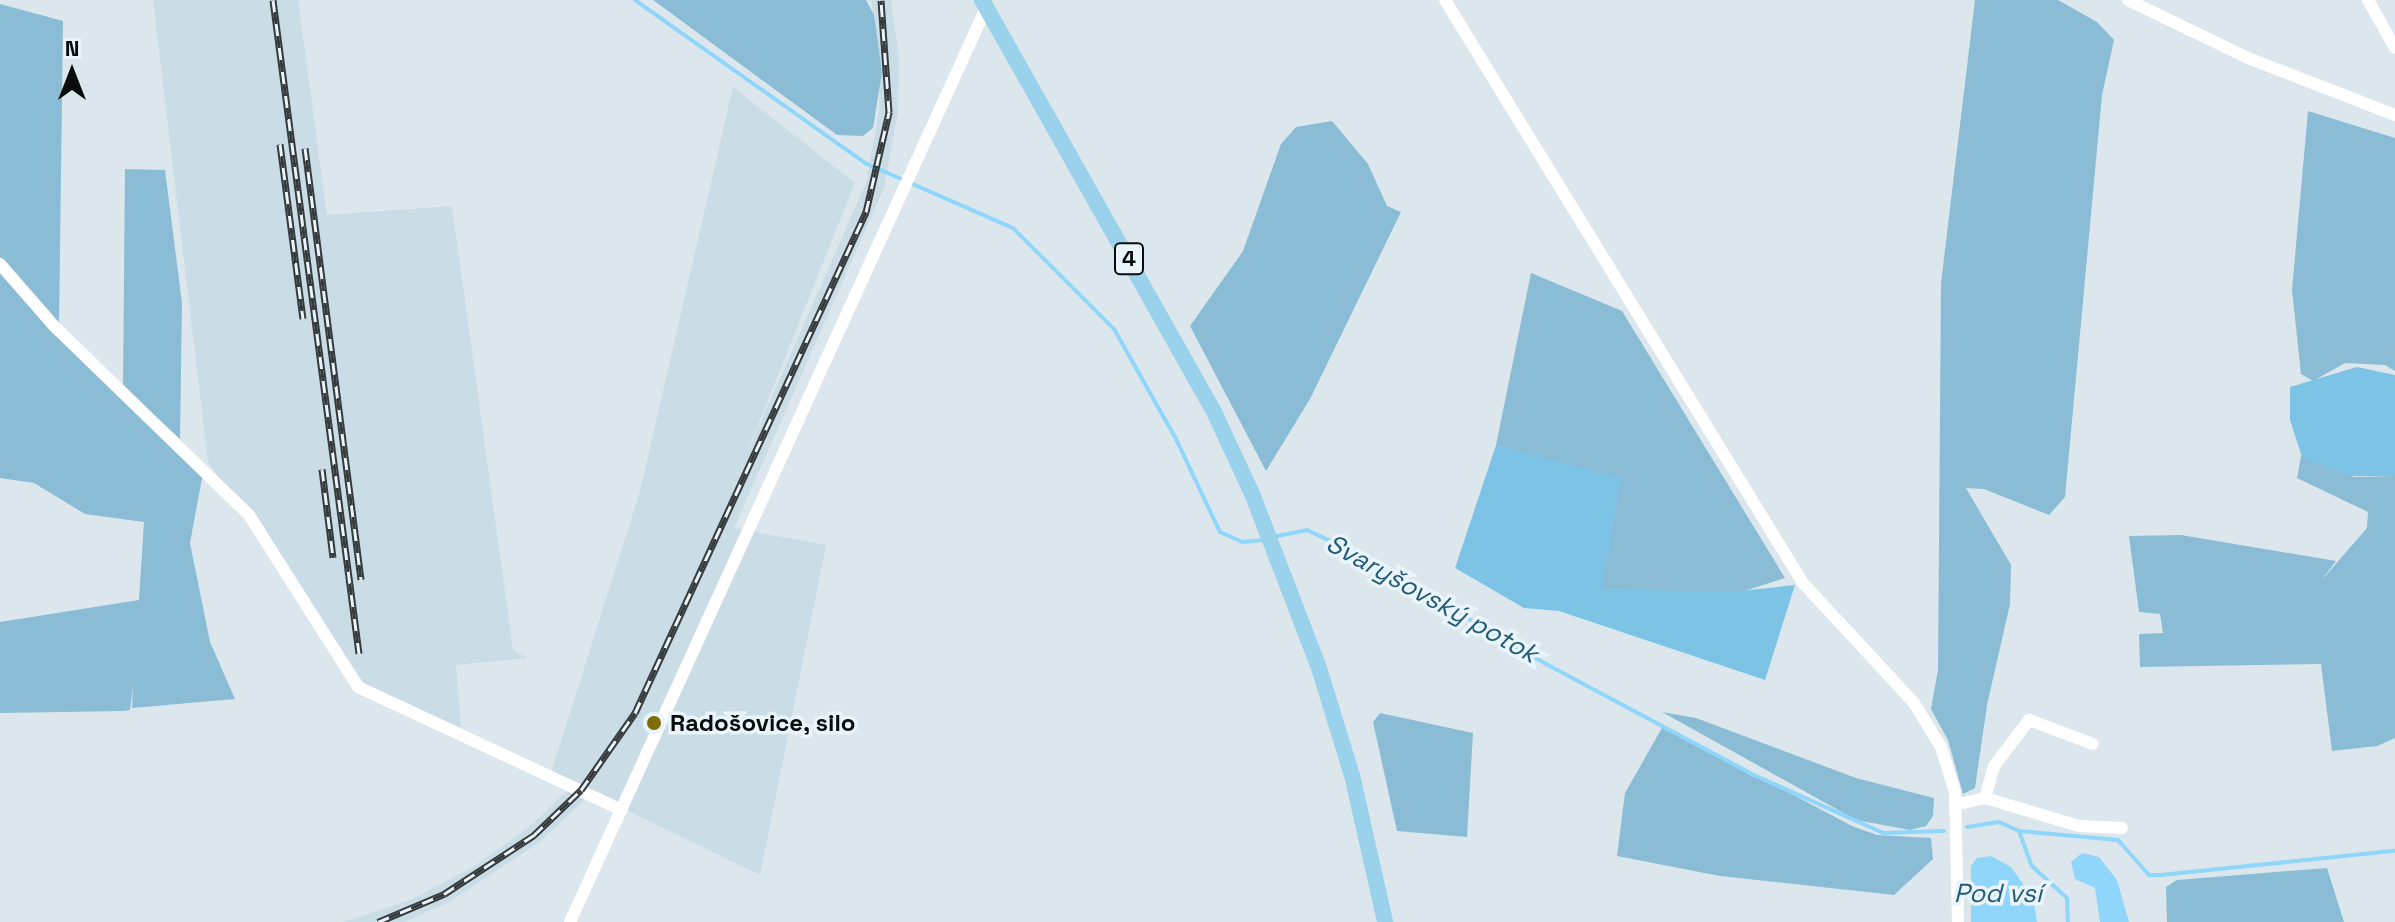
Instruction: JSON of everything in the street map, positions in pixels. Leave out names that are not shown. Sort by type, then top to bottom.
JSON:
[{"type":"main road","name":"4","points":[[984,4],[1215,414],[1265,524],[1352,775],[1385,922]]},
{"type":"street","points":[[1445,0],[1803,583],[1914,703],[1941,747],[1955,805],[1958,922]]},
{"type":"street","points":[[2128,0],[2248,58],[2395,115]]},
{"type":"street","points":[[2357,0],[2377,14]]},
{"type":"street","points":[[2368,0],[2395,48]]},
{"type":"street","points":[[570,922],[903,196],[984,4]]},
{"type":"street","points":[[0,264],[54,326],[249,515],[358,687],[622,810]]},
{"type":"street","points":[[1985,798],[1994,766],[2029,720],[2093,744]]},
{"type":"street","points":[[1955,805],[1985,798],[2079,826],[2122,828]]},
{"type":"shaded area","points":[[153,0],[298,0],[327,215],[452,206],[513,650],[527,658],[456,665],[461,728],[365,684],[208,462]]},
{"type":"shaded area","points":[[653,0],[866,0],[874,15],[882,72],[873,128],[863,136],[837,135]]},
{"type":"shaded area","points":[[871,0],[891,0],[899,58],[898,112],[884,188],[734,528],[826,545],[760,875],[591,793],[540,842],[449,902],[405,922],[343,922],[410,900],[470,869],[528,828],[573,785],[551,773],[640,491],[733,87],[855,183],[744,460],[866,183],[879,111],[880,59]]},
{"type":"shaded area","points":[[1975,0],[2058,0],[2097,22],[2114,40],[2102,95],[2065,497],[2049,515],[1984,489],[1966,488],[2011,565],[2010,604],[1987,705],[1975,788],[1963,794],[1948,740],[1931,709],[1938,670],[1941,283]]},
{"type":"shaded area","points":[[0,4],[63,21],[59,327],[0,257]]},
{"type":"shaded area","points":[[2308,111],[2395,138],[2395,371],[2385,365],[2345,363],[2313,381],[2301,374],[2292,290]]},
{"type":"shaded area","points":[[1332,121],[1368,164],[1387,206],[1401,212],[1310,399],[1266,471],[1190,326],[1243,251],[1281,144],[1296,127]]},
{"type":"shaded area","points":[[125,169],[165,170],[182,303],[180,439],[123,387]]},
{"type":"shaded area","points":[[0,265],[203,473],[190,543],[210,642],[235,699],[132,708],[133,685],[130,710],[0,713],[0,622],[139,600],[144,522],[85,514],[34,483],[0,478]]},
{"type":"shaded area","points":[[1531,273],[1622,311],[1785,578],[1735,594],[1602,589],[1496,445]]},
{"type":"shaded area","points":[[2357,367],[2395,375],[2395,476],[2351,476],[2302,457],[2290,420],[2290,387]]},
{"type":"shaded area","points":[[1496,445],[1621,478],[1602,589],[1731,592],[1795,585],[1765,680],[1559,611],[1524,608],[1455,568]]},
{"type":"shaded area","points":[[2301,456],[2354,477],[2395,476],[2395,738],[2377,746],[2332,751],[2321,664],[2140,667],[2139,634],[2163,633],[2160,614],[2139,612],[2129,536],[2181,535],[2336,561],[2320,582],[2367,528],[2368,512],[2297,478]]},
{"type":"shaded area","points":[[1662,712],[1696,718],[1856,778],[1934,798],[1933,816],[1926,826],[1910,830],[1856,820]]},
{"type":"shaded area","points":[[1380,713],[1473,733],[1467,837],[1397,831],[1373,722]]},
{"type":"shaded area","points":[[1663,726],[1852,826],[1877,835],[1931,838],[1933,859],[1894,895],[1720,876],[1617,856],[1625,793]]},
{"type":"shaded area","points":[[2327,868],[2344,922],[2167,922],[2166,887],[2177,880]]},
{"type":"water","points":[[2082,853],[2099,857],[2117,880],[2129,922],[2100,922],[2095,888],[2075,879],[2071,862]]},
{"type":"water","name":"Pod vsí","points":[[1991,856],[2011,867],[2033,898],[2037,922],[1971,922],[1971,866],[1977,858]]},
{"type":"waterway","name":"Svaryšovský potok","points":[[635,0],[867,164],[1013,228],[1114,329],[1176,439],[1220,532],[1242,542],[1264,540]]},
{"type":"waterway","name":"Svaryšovský potok","points":[[1272,537],[1307,530],[1356,553],[1546,664],[1754,775],[1883,833],[1944,831]]},
{"type":"waterway","name":"Svaryšovský potok","points":[[1967,827],[1999,822],[2019,831],[2032,866],[2067,898],[2068,922]]},
{"type":"waterway","points":[[2019,831],[2118,840],[2149,875],[2395,851]]},
{"type":"railway","points":[[273,0],[359,653]]},
{"type":"railway","points":[[378,922],[444,894],[534,835],[581,790],[635,713],[866,212],[889,112],[881,0]]},
{"type":"railway","points":[[280,144],[303,318]]},
{"type":"railway","points":[[305,148],[361,579]]},
{"type":"railway","points":[[322,469],[333,557]]},
{"type":"place","name":"Radošovice, silo","points":[[654,723]]}]
